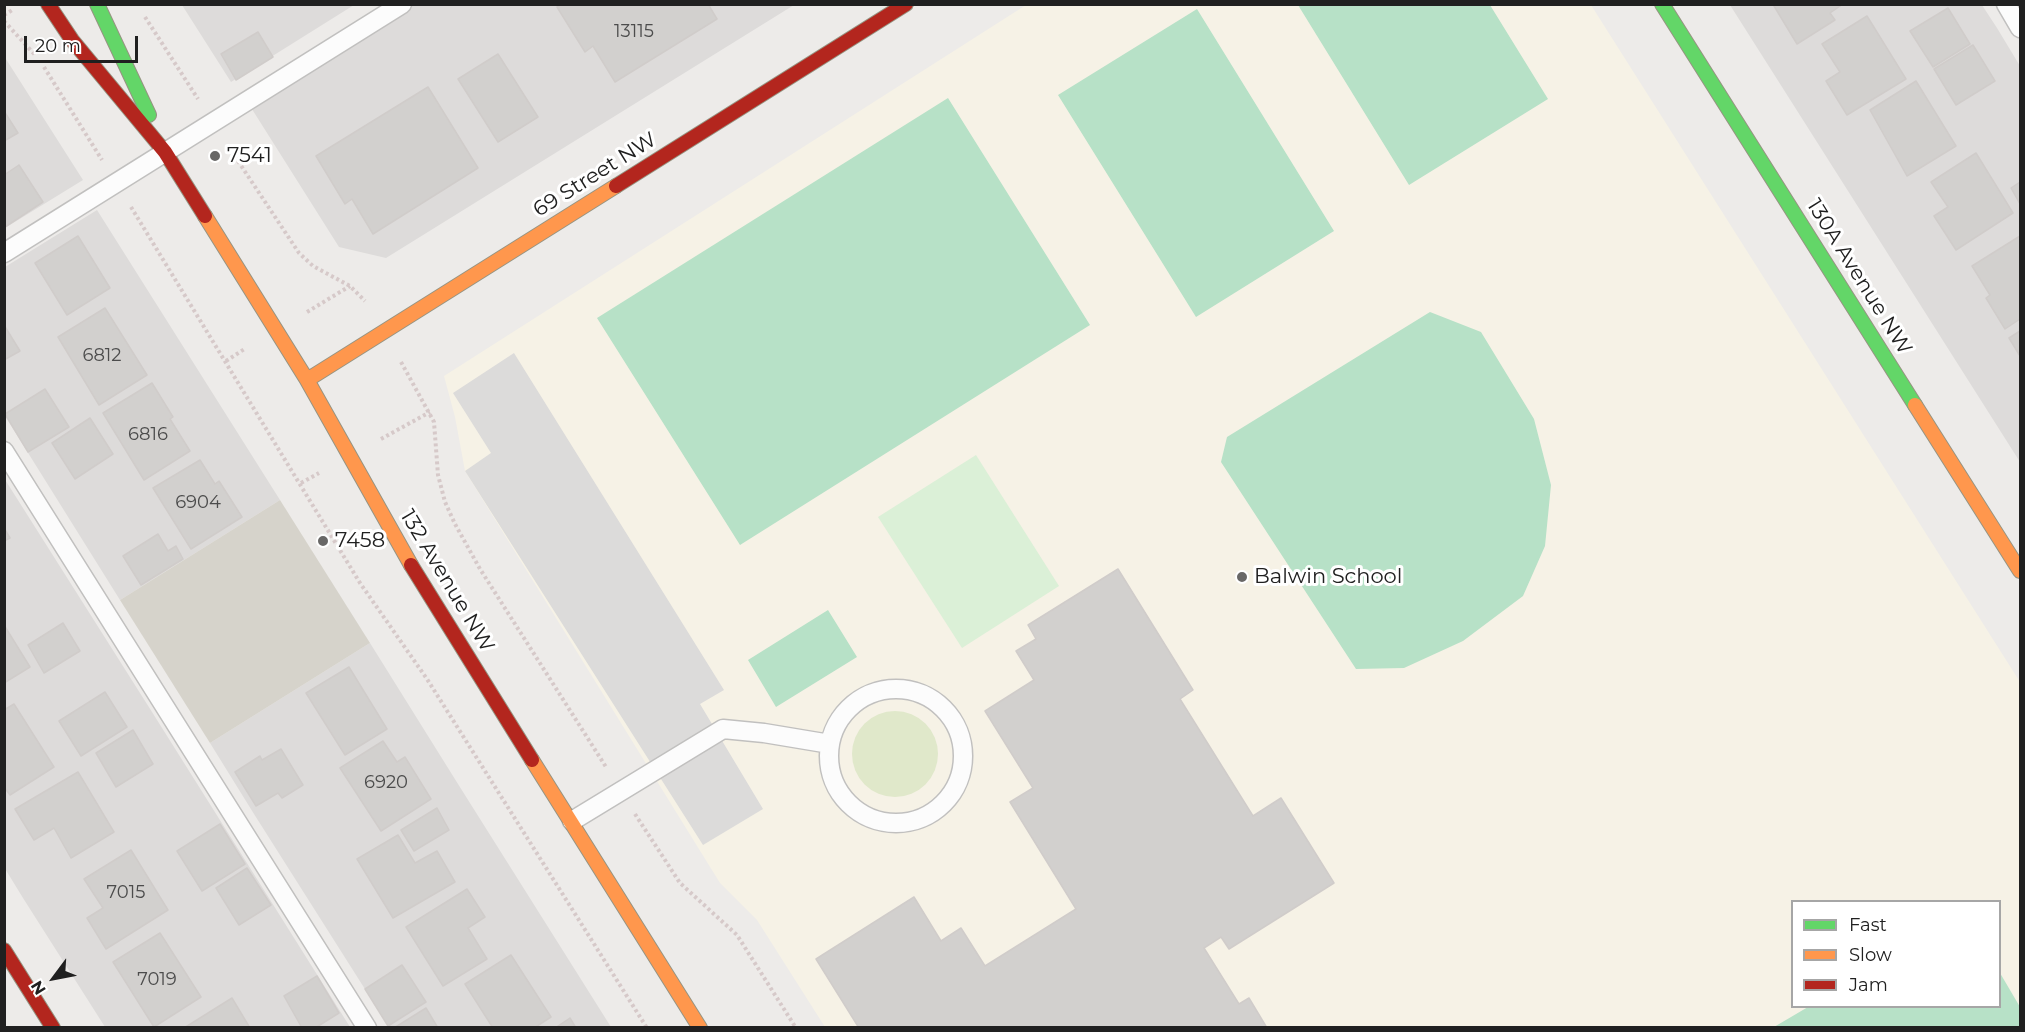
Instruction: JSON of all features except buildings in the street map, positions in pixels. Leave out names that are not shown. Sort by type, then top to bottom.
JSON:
[{"type":"street","name":"132 Avenue NW","points":[[48,4],[72,40],[165,152]]},
{"type":"street","name":"132 Avenue NW","points":[[97,4],[165,152],[307,380],[423,586],[700,1028]]},
{"type":"street","name":"69 Street NW","points":[[307,380],[906,4]]},
{"type":"street","name":"130A Avenue NW","points":[[1662,4],[2020,571]]},
{"type":"street","points":[[4,950],[53,1028]]},
{"type":"lane","points":[[4,253],[402,4]]},
{"type":"lane","points":[[2006,4],[2020,28]]},
{"type":"lane","points":[[4,451],[367,1028]]},
{"type":"lane","points":[[900,689],[919,693],[937,702],[950,715],[959,732],[964,750],[963,768],[957,786],[946,801],[932,813],[914,821],[895,823],[876,820],[859,812],[845,799],[835,782],[830,764],[830,744],[836,726],[848,709],[863,698],[881,690],[900,689]]},
{"type":"lane","points":[[572,821],[723,729],[830,744]]},
{"type":"path","points":[[144,14],[289,241],[313,266],[350,286],[362,297],[430,412],[435,432],[438,475],[445,502],[480,569],[680,883],[737,935],[796,1028]]},
{"type":"path","points":[[4,21],[42,63],[360,584],[427,679],[647,1028]]},
{"type":"path","points":[[304,313],[350,286]]},
{"type":"path","points":[[380,440],[430,412]]},
{"type":"shaded area","points":[[182,5],[354,5],[231,82]]},
{"type":"shaded area","points":[[413,5],[794,5],[386,258],[339,247],[250,106]]},
{"type":"shaded area","name":"Balwin School","points":[[1026,5],[1591,5],[2020,682],[2020,1027],[825,1027],[757,920],[720,883],[465,471],[455,417],[444,376]]},
{"type":"shaded area","points":[[1730,5],[1982,5],[1997,28],[2020,66],[2020,462]]},
{"type":"shaded area","points":[[4,56],[83,180],[5,228],[4,228]]},
{"type":"shaded area","points":[[97,210],[280,500],[120,600],[5,416],[5,267]]},
{"type":"shaded area","points":[[514,353],[724,690],[700,704],[763,809],[703,845],[465,471],[491,453],[453,393]]},
{"type":"shaded area","points":[[4,478],[350,1027],[105,1027],[23,898],[4,867]]},
{"type":"shaded area","points":[[280,500],[370,643],[210,743],[120,600]]},
{"type":"shaded area","points":[[370,643],[611,1027],[389,1027],[254,814],[210,743]]},
{"type":"green space","points":[[1298,5],[1490,5],[1548,99],[1409,185]]},
{"type":"green space","points":[[1197,9],[1334,231],[1196,317],[1058,95]]},
{"type":"green space","points":[[948,98],[1090,325],[740,545],[597,318]]},
{"type":"green space","points":[[1430,312],[1481,332],[1534,419],[1551,485],[1545,546],[1523,596],[1463,641],[1404,668],[1356,669],[1221,462],[1227,437]]},
{"type":"green space","points":[[976,455],[1059,586],[962,648],[878,517]]},
{"type":"green space","points":[[828,610],[857,657],[776,707],[748,660]]},
{"type":"green space","points":[[887,711],[903,711],[926,723],[935,737],[938,754],[935,771],[926,785],[903,797],[887,797],[871,790],[859,778],[852,762],[852,746],[859,730],[871,718]]},
{"type":"green space","points":[[2001,975],[2020,1007],[2020,1027],[1774,1027],[1806,1008],[2001,1008]]},
{"type":"traffic: fast","points":[[97,4],[149,115]]},
{"type":"traffic: fast","points":[[1662,4],[1915,405]]},
{"type":"traffic: slow","points":[[307,380],[616,186]]},
{"type":"traffic: slow","points":[[205,216],[307,380],[411,565]]},
{"type":"traffic: slow","points":[[1915,405],[2020,571]]},
{"type":"traffic: slow","points":[[532,760],[700,1028]]},
{"type":"traffic: jam","points":[[48,4],[72,40],[165,152],[205,216]]},
{"type":"traffic: jam","points":[[616,186],[906,4]]},
{"type":"traffic: jam","points":[[411,565],[532,760]]},
{"type":"traffic: jam","points":[[4,950],[53,1028]]},
{"type":"place","name":"7541","points":[[215,156]]},
{"type":"place","name":"7458","points":[[323,541]]},
{"type":"place","name":"Balwin School","points":[[1242,577]]}]
